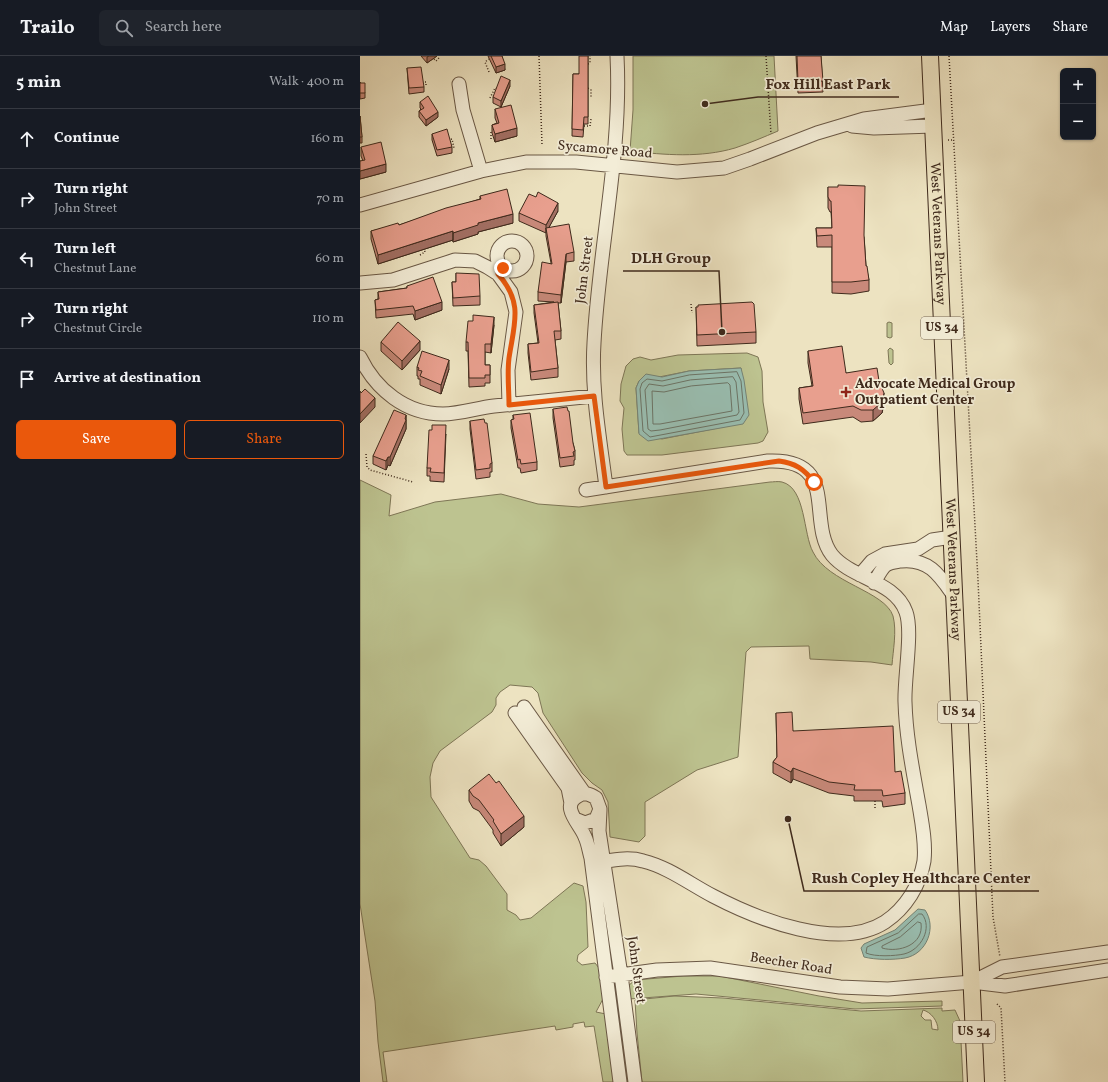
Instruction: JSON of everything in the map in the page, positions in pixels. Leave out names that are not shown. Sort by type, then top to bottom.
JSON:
[{"type":"main road","name":"West Veterans Parkway","points":[[930,56],[976,1082]]},
{"type":"street","name":"John Street","points":[[606,487],[594,396],[594,344],[596,307],[613,166],[617,94],[617,56]]},
{"type":"street","points":[[459,84],[463,110],[481,171]]},
{"type":"street","name":"Sycamore Road","points":[[360,205],[481,171],[506,165],[542,161],[677,172],[724,168],[750,160],[817,133],[844,126],[874,128],[933,118]]},
{"type":"street","points":[[360,283],[393,280],[455,260],[475,261],[500,271],[511,292],[516,312],[508,370],[509,405]]},
{"type":"street","points":[[360,357],[372,378],[382,389],[391,397],[416,410],[443,414],[594,396]]},
{"type":"street","points":[[586,490],[768,461],[790,462],[800,467],[814,482],[818,493],[827,546],[832,554],[860,575],[896,596],[906,610],[908,619],[905,710],[907,732],[923,832],[924,858],[922,871],[912,894],[896,913],[876,927],[864,932],[834,934],[801,929],[768,919],[740,908],[644,861],[632,858],[598,863]]},
{"type":"street","points":[[860,575],[872,561],[885,554],[918,549],[932,540],[952,537]]},
{"type":"street","points":[[874,583],[885,566],[893,562],[920,561],[940,577],[954,596]]},
{"type":"street","points":[[572,803],[568,788],[520,710],[585,794],[596,798],[600,809],[596,819],[589,823],[582,823],[575,819],[570,809],[572,803],[580,795],[585,794]]},
{"type":"street","name":"John Street","points":[[600,809],[598,863],[606,977],[620,1082]]},
{"type":"street","name":"John Street","points":[[575,819],[586,836],[598,863],[621,975],[635,1082]]},
{"type":"street","name":"Beecher Road","points":[[972,982],[1002,967],[1108,952]]},
{"type":"street","name":"Beecher Road","points":[[606,977],[657,970],[710,968],[840,987],[888,989],[972,982],[1005,986],[1108,970]]},
{"type":"path","points":[[539,56],[542,145]]},
{"type":"path","points":[[588,64],[590,63],[590,56]]},
{"type":"path","points":[[766,56],[771,134]]},
{"type":"path","points":[[949,56],[978,580],[993,917],[1000,953]]},
{"type":"path","points":[[434,59],[436,61],[440,57]]},
{"type":"path","points":[[489,59],[485,62],[489,72]]},
{"type":"path","points":[[422,82],[426,82],[426,87]]},
{"type":"path","points":[[490,98],[495,88],[498,89]]},
{"type":"path","points":[[588,88],[591,90],[591,98]]},
{"type":"path","points":[[584,126],[590,126],[591,119]]},
{"type":"path","points":[[491,139],[491,132],[499,129]]},
{"type":"path","points":[[448,140],[452,139],[454,148]]},
{"type":"path","points":[[948,140],[953,140]]},
{"type":"path","points":[[420,255],[425,252],[423,244]]},
{"type":"path","points":[[691,304],[692,313]]},
{"type":"path","points":[[366,454],[367,467],[370,470],[413,482]]},
{"type":"path","points":[[875,801],[875,808]]},
{"type":"path","points":[[997,1004],[1001,1008],[1005,1082]]},
{"type":"green space","points":[[633,56],[774,56],[778,131],[735,148],[709,153],[683,155],[630,151],[633,110]]},
{"type":"green space","points":[[887,323],[892,323],[892,337],[890,338],[887,337]]},
{"type":"green space","points":[[890,348],[893,350],[893,363],[891,365],[889,363],[888,350]]},
{"type":"green space","points":[[747,353],[758,357],[762,371],[763,402],[768,432],[763,441],[758,443],[662,455],[627,455],[624,451],[622,429],[624,408],[620,401],[621,384],[626,366],[633,359],[640,357],[651,360],[678,355]],"holes":[[[741,368],[743,423],[662,439],[639,433],[636,388],[639,381],[689,371]]]},
{"type":"green space","points":[[360,480],[391,495],[389,516],[435,502],[501,494],[538,504],[579,507],[770,482],[782,482],[790,486],[796,493],[803,512],[810,544],[820,563],[831,572],[879,600],[888,607],[893,616],[895,634],[892,665],[871,662],[810,659],[809,646],[751,647],[746,652],[738,757],[697,770],[645,802],[645,836],[639,842],[610,837],[608,802],[602,790],[582,773],[543,713],[538,693],[532,687],[510,685],[500,692],[496,698],[496,705],[492,712],[440,751],[433,763],[430,777],[431,797],[470,858],[479,860],[486,866],[507,894],[507,910],[516,915],[520,920],[531,918],[574,883],[583,886],[586,902],[588,947],[578,955],[577,961],[582,965],[595,963],[599,968],[604,997],[596,1012],[606,1014],[617,1082],[603,1082],[594,1026],[585,1027],[584,1022],[573,1024],[573,1027],[556,1030],[555,1026],[383,1052],[387,1082],[383,1082],[375,1001],[360,904]]},
{"type":"green space","points":[[683,976],[720,976],[862,1003],[942,1001],[942,1006],[855,1009],[696,994],[629,999],[628,986],[635,980]]},
{"type":"green space","points":[[674,996],[723,998],[861,1011],[942,1008],[942,1011],[955,1010],[960,1021],[963,1082],[642,1082],[635,1000]],"holes":[[[923,1010],[935,1020],[938,1030],[932,1029],[931,1020],[925,1020],[921,1016]]]},
{"type":"green space","points":[[620,1013],[627,1060],[623,1060]]},
{"type":"water","points":[[741,368],[749,415],[743,424],[648,441],[639,434],[636,388],[639,381],[646,374],[662,377],[689,371]]},
{"type":"water","points":[[918,909],[925,910],[930,924],[928,939],[919,951],[913,955],[900,959],[864,957],[861,948],[864,944],[895,930]]},
{"type":"building","points":[[491,56],[502,56],[505,64],[496,67]]},
{"type":"building","points":[[579,56],[588,56],[588,117],[584,117],[583,130],[572,129],[573,74],[579,74]]},
{"type":"building","points":[[797,56],[821,56],[823,81],[798,82]]},
{"type":"building","points":[[421,67],[424,87],[409,88],[407,68]]},
{"type":"building","points":[[501,76],[510,80],[501,101],[493,97]]},
{"type":"building","points":[[360,83],[365,83],[365,93],[360,93]]},
{"type":"building","points":[[428,96],[438,112],[426,120],[419,111],[424,108],[420,102]]},
{"type":"building","points":[[511,105],[517,128],[495,134],[492,125],[499,123],[495,109]]},
{"type":"building","points":[[360,116],[362,137],[360,137]]},
{"type":"building","points":[[447,129],[452,147],[437,150],[432,134]]},
{"type":"building","points":[[381,142],[386,164],[360,171],[360,161],[365,160],[361,147]]},
{"type":"building","points":[[838,185],[865,186],[864,235],[866,266],[869,280],[832,282],[832,235],[817,236],[816,228],[832,228],[831,201],[828,197],[828,187],[838,187]]},
{"type":"building","points":[[507,189],[513,214],[478,223],[478,225],[453,233],[453,231],[378,255],[371,231],[398,223],[399,225],[446,208],[481,199],[480,196]]},
{"type":"building","points":[[538,192],[558,203],[546,225],[519,213],[529,194],[536,197]]},
{"type":"building","points":[[569,224],[574,252],[566,254],[561,295],[538,292],[542,262],[552,264],[546,228]]},
{"type":"building","points":[[456,273],[479,274],[480,296],[453,298],[452,282],[456,282]]},
{"type":"building","points":[[433,277],[442,302],[415,311],[413,306],[376,310],[375,300],[379,299],[378,292],[407,288],[407,286]]},
{"type":"building","points":[[558,302],[561,331],[554,331],[558,368],[531,372],[528,344],[539,343],[534,305]]},
{"type":"building","points":[[752,302],[754,304],[756,332],[697,335],[696,307],[698,307],[698,305]]},
{"type":"building","points":[[473,315],[494,317],[491,344],[485,344],[485,365],[490,365],[490,375],[485,375],[485,378],[469,378],[468,342],[466,342],[468,321],[473,321]]},
{"type":"building","points":[[398,322],[420,341],[402,361],[381,342]]},
{"type":"building","name":"Advocate Medical Group Outpatient Center","points":[[842,346],[846,373],[877,368],[879,381],[884,393],[882,402],[873,410],[861,410],[853,406],[803,413],[799,388],[813,386],[808,351]]},
{"type":"building","points":[[422,351],[449,360],[441,385],[420,376],[422,371],[418,370],[419,368],[417,367]]},
{"type":"building","points":[[365,389],[375,398],[360,414],[360,391],[361,393]]},
{"type":"building","points":[[567,407],[569,411],[575,451],[573,452],[574,456],[560,458],[553,409]]},
{"type":"building","points":[[394,410],[406,415],[406,420],[390,457],[388,457],[386,461],[373,456]]},
{"type":"building","points":[[530,413],[537,462],[521,464],[520,459],[518,460],[511,420],[514,419],[513,415]]},
{"type":"building","points":[[484,419],[485,423],[487,423],[492,463],[490,464],[490,468],[476,470],[470,421]]},
{"type":"building","points":[[432,425],[446,425],[444,473],[430,472],[431,468],[427,468],[429,430],[432,430]]},
{"type":"building","points":[[792,712],[793,731],[893,726],[895,772],[901,771],[905,793],[883,796],[882,790],[854,790],[855,785],[829,782],[793,768],[791,772],[773,762],[777,757],[776,713]]},
{"type":"building","points":[[489,774],[496,783],[499,781],[524,816],[501,834],[493,821],[494,820],[479,800],[473,796],[469,790]]},
{"type":"place","name":"Fox Hill East Park","points":[[705,104]]},
{"type":"place","name":"DLH Group","points":[[722,332]]},
{"type":"place","name":"Advocate Medical Group Outpatient Center","points":[[846,392]]},
{"type":"place","name":"Rush Copley Healthcare Center","points":[[788,819]]},
{"type":"route","points":[[503,268],[498,274],[511,292],[514,299],[516,312],[508,370],[509,405],[594,396],[606,487],[768,461],[790,462],[800,467],[814,482]]}]
